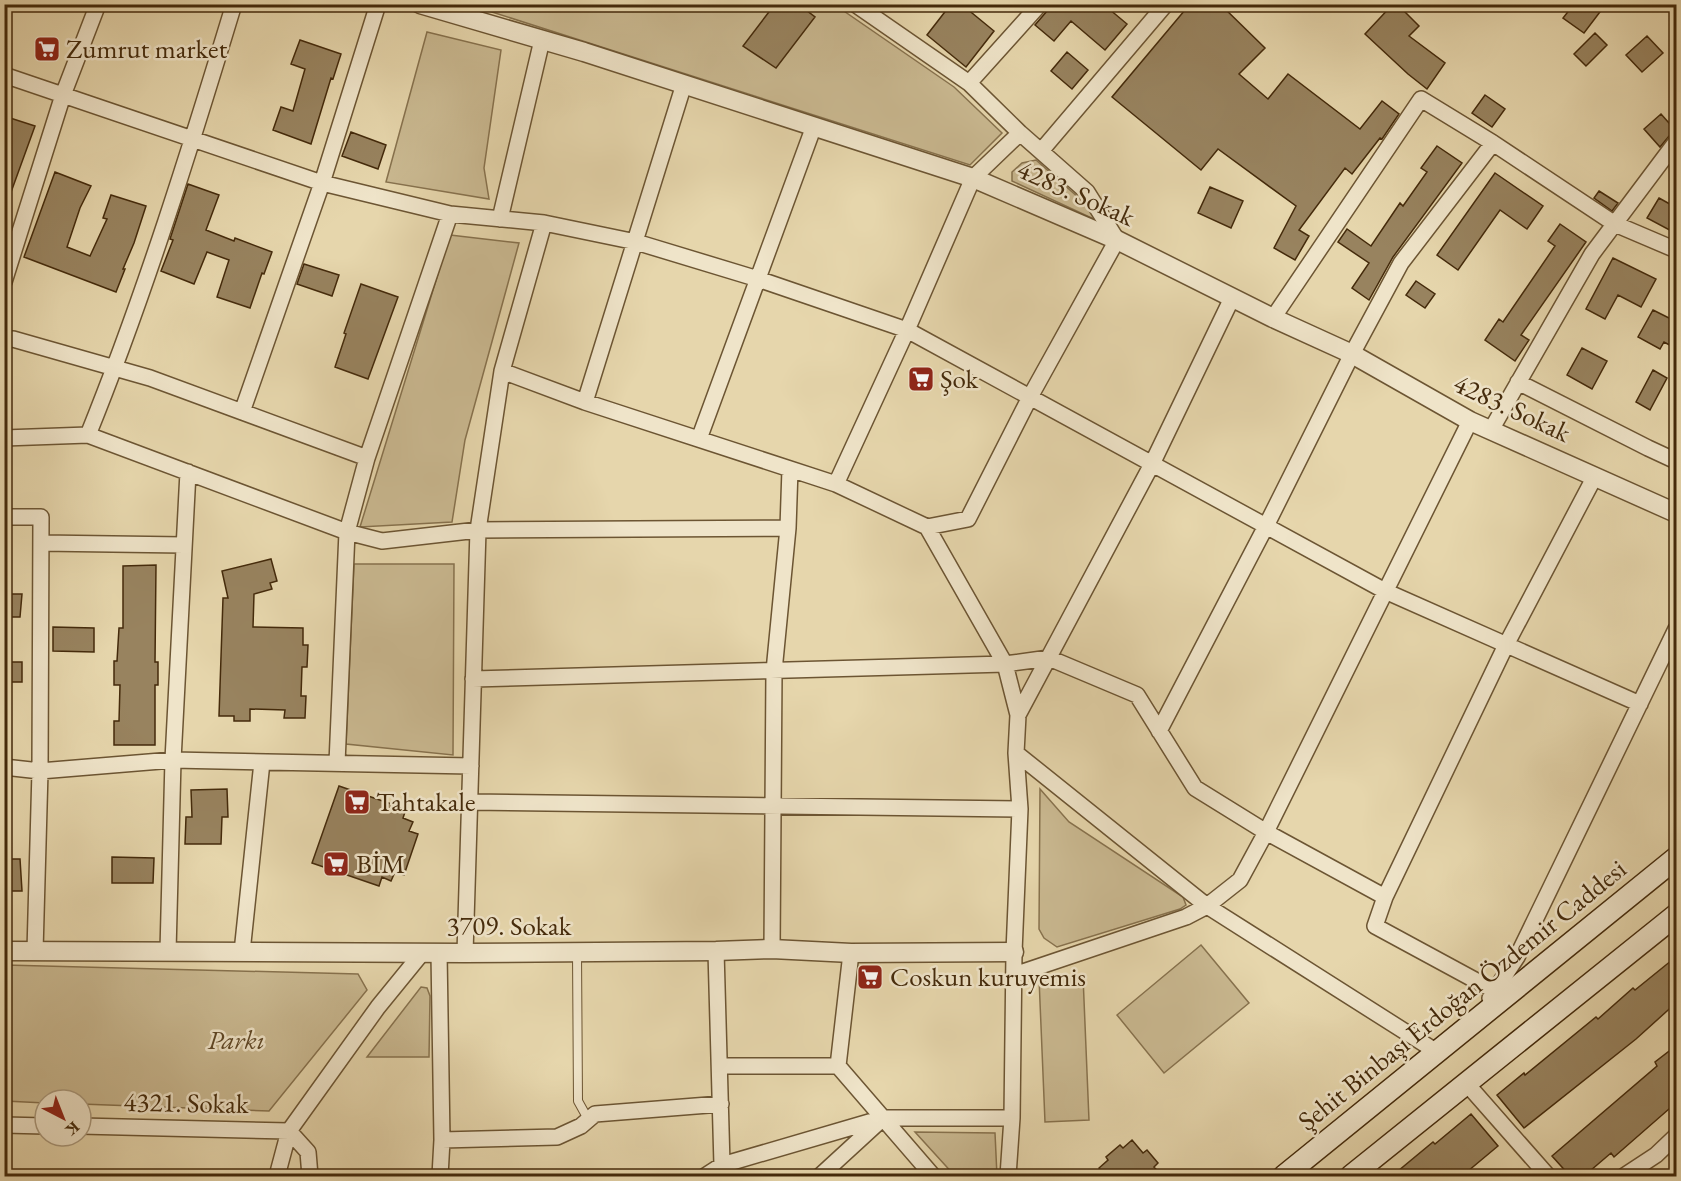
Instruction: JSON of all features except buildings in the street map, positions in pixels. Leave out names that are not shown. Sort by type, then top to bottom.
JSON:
[{"type":"main road","name":"Şehit Binbaşı Erdoğan Özdemir Caddesi","points":[[1284,1176],[1677,858]]},
{"type":"main road","points":[[1351,1176],[1677,915]]},
{"type":"street","points":[[4,282],[63,95],[98,4]]},
{"type":"street","points":[[88,435],[115,368],[193,139],[234,4]]},
{"type":"street","points":[[242,412],[322,183],[378,4]]},
{"type":"street","name":"4283. Sokak","points":[[420,4],[684,84],[973,178],[1117,240],[1273,318],[1352,354],[1470,421],[1677,513]]},
{"type":"street","points":[[855,4],[969,83],[1020,133],[1087,192],[1117,240],[1030,397],[968,519],[927,527]]},
{"type":"street","points":[[969,83],[1040,4]]},
{"type":"street","points":[[1041,151],[1166,4]]},
{"type":"street","points":[[500,219],[542,40]]},
{"type":"street","points":[[4,75],[322,183],[450,214],[544,223],[636,242],[758,279],[907,330],[1385,591],[1640,704]]},
{"type":"street","points":[[585,402],[684,84]]},
{"type":"street","points":[[1273,318],[1421,99],[1493,143],[1615,224],[1677,250]]},
{"type":"street","points":[[699,439],[814,126]]},
{"type":"street","points":[[836,484],[907,330],[973,178],[1020,133]]},
{"type":"street","points":[[1491,430],[1592,254],[1677,142]]},
{"type":"street","points":[[1159,731],[1401,263],[1493,143]]},
{"type":"street","points":[[337,763],[347,532],[367,458],[450,214]]},
{"type":"street","points":[[465,953],[478,530],[502,371],[544,223]]},
{"type":"street","points":[[1018,715],[1152,464],[1232,298]]},
{"type":"street","points":[[4,340],[13,339],[150,378],[367,458]]},
{"type":"street","points":[[502,371],[585,402],[836,484],[927,527],[1005,664],[1018,715],[1016,753],[1020,809],[1014,952],[1012,1118],[1008,1176]]},
{"type":"street","points":[[1518,382],[1677,461]]},
{"type":"street","points":[[1014,975],[1186,917],[1207,906],[1240,880],[1470,421]]},
{"type":"street","points":[[4,438],[88,435],[347,532],[382,541],[478,530],[789,528]]},
{"type":"street","points":[[772,949],[775,807],[774,671],[789,528],[790,469]]},
{"type":"street","points":[[168,951],[173,760],[188,472]]},
{"type":"street","points":[[1495,991],[1375,926],[1385,897],[1506,645],[1595,476]]},
{"type":"street","points":[[4,517],[40,517],[40,771],[35,951]]},
{"type":"street","points":[[41,543],[184,545]]},
{"type":"street","points":[[1474,1022],[1517,957],[1677,629]]},
{"type":"street","points":[[473,679],[1005,664],[1049,658],[1137,695],[1195,788],[1266,832],[1385,897]]},
{"type":"street","points":[[1016,753],[1207,906],[1437,1052]]},
{"type":"street","points":[[4,767],[40,771],[173,760],[471,766]]},
{"type":"street","points":[[242,952],[262,762]]},
{"type":"street","points":[[470,802],[1020,809]]},
{"type":"street","name":"3709. Sokak","points":[[4,951],[465,953],[772,949],[851,953],[1014,952]]},
{"type":"street","points":[[716,951],[722,1165]]},
{"type":"street","points":[[277,1176],[289,1131],[378,1007],[431,953]]},
{"type":"street","points":[[431,953],[442,1140],[440,1176]]},
{"type":"street","points":[[851,953],[838,1066],[933,1176]]},
{"type":"street","points":[[720,1066],[838,1066]]},
{"type":"street","points":[[1467,1083],[1548,1176]]},
{"type":"street","points":[[442,1140],[557,1137],[581,1126],[595,1114],[721,1104]]},
{"type":"street","points":[[705,1176],[722,1165],[883,1118],[1012,1118]]},
{"type":"street","points":[[820,1176],[883,1118]]},
{"type":"street","points":[[4,1125],[33,1125]]},
{"type":"street","name":"4321. Sokak","points":[[93,1126],[289,1131]]},
{"type":"street","points":[[289,1131],[308,1152],[310,1176]]},
{"type":"street","points":[[1624,1176],[1656,1155],[1677,1136]]},
{"type":"street","points":[[1656,1155],[1677,1149]]},
{"type":"lane","points":[[577,952],[578,1101],[588,1119]]},
{"type":"green space","points":[[470,5],[835,5],[954,87],[1002,133],[970,165]]},
{"type":"green space","points":[[427,32],[501,50],[484,168],[489,199],[386,182]]},
{"type":"green space","points":[[1036,160],[1088,206],[1098,221],[1012,181],[1012,172],[1022,163]]},
{"type":"green space","points":[[450,235],[519,243],[465,440],[452,522],[360,527]]},
{"type":"green space","points":[[354,564],[454,564],[453,755],[346,744]]},
{"type":"green space","points":[[1040,789],[1069,822],[1183,897],[1186,905],[1180,909],[1057,947],[1044,938],[1039,929]]},
{"type":"green space","points":[[1201,945],[1249,1003],[1164,1073],[1117,1015]]},
{"type":"green space","name":"Parkı","points":[[5,965],[358,974],[367,990],[269,1111],[93,1104],[93,1088],[33,1088],[33,1102],[5,1101]]},
{"type":"green space","points":[[1083,976],[1089,1120],[1045,1122],[1039,978]]},
{"type":"green space","points":[[421,987],[427,988],[430,996],[429,1057],[367,1057]]},
{"type":"green space","points":[[915,1132],[995,1133],[997,1176],[955,1176]]},
{"type":"place","name":"Zumrut market","points":[[47,49]]},
{"type":"place","name":"Şok","points":[[921,379]]},
{"type":"place","name":"Tahtakale","points":[[357,802]]},
{"type":"place","name":"BİM","points":[[336,864]]},
{"type":"place","name":"Coskun kuruyemis","points":[[870,977]]}]
